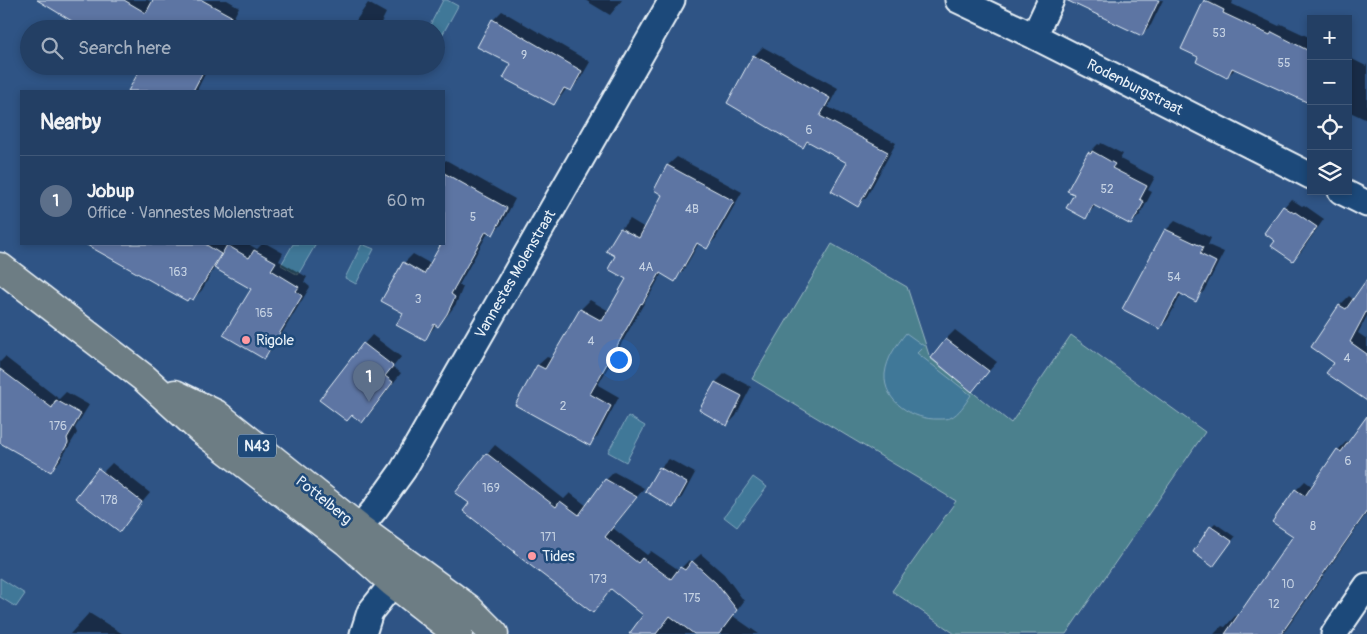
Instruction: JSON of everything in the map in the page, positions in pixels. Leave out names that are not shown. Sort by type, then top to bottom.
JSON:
[{"type":"main road","name":"Pottelberg","points":[[0,267],[144,378],[202,430],[353,535],[401,574],[458,634]]},
{"type":"main road","name":"Pottelberg","points":[[401,574],[468,608],[494,634]]},
{"type":"street","name":"Vannestes Molenstraat","points":[[353,535],[403,470],[672,0]]},
{"type":"street","name":"Rodenburgstraat","points":[[958,0],[1034,36],[1307,174]]},
{"type":"street","points":[[1034,36],[1051,0]]},
{"type":"street","points":[[1349,195],[1367,204]]},
{"type":"street","points":[[363,634],[370,612],[401,574]]},
{"type":"street","points":[[1334,634],[1367,586]]},
{"type":"green space","points":[[832,244],[907,287],[930,358],[1011,423],[1071,335],[1205,432],[1066,634],[955,634],[892,591],[956,501],[752,379]]},
{"type":"water","points":[[443,0],[458,6],[445,30],[445,20],[433,20]]},
{"type":"water","points":[[292,245],[315,245],[298,275],[281,265]]},
{"type":"water","points":[[362,245],[374,249],[356,284],[345,278]]},
{"type":"water","points":[[906,333],[924,346],[917,353],[971,395],[959,411],[950,418],[929,419],[910,413],[895,401],[889,393],[886,384],[886,368],[892,352]]},
{"type":"water","points":[[628,416],[645,426],[626,462],[608,452]]},
{"type":"water","points":[[753,477],[767,487],[737,527],[724,517]]},
{"type":"water","points":[[0,578],[25,594],[16,607],[0,597]]},
{"type":"building","points":[[37,0],[124,0],[146,13],[153,0],[202,0],[231,16],[229,20],[70,20]]},
{"type":"building","points":[[1066,0],[1159,0],[1142,36]]},
{"type":"building","points":[[1204,0],[1224,10],[1223,13],[1270,35],[1272,32],[1307,50],[1307,102],[1232,68],[1227,78],[1196,62],[1198,57],[1181,49]]},
{"type":"building","points":[[492,19],[582,71],[571,91],[564,88],[554,105],[503,78],[511,64],[477,47]]},
{"type":"building","points":[[753,55],[830,98],[820,116],[888,152],[858,207],[831,191],[847,163],[807,141],[803,148],[727,103]]},
{"type":"building","points":[[137,75],[201,75],[194,90],[129,90]]},
{"type":"building","points":[[1092,151],[1115,164],[1112,168],[1147,186],[1140,199],[1144,202],[1131,225],[1093,205],[1086,219],[1066,208],[1074,194],[1067,191],[1088,152],[1091,154]]},
{"type":"building","points":[[667,165],[734,201],[707,249],[697,243],[675,282],[660,273],[641,303],[590,394],[611,406],[590,446],[515,405],[537,365],[545,369],[580,309],[602,321],[626,279],[608,269],[615,256],[606,251],[620,228],[639,238],[662,195],[654,190]]},
{"type":"building","points":[[445,174],[507,208],[493,235],[486,231],[451,294],[455,297],[447,314],[438,327],[434,324],[425,341],[396,325],[403,313],[381,301],[403,262],[424,274],[440,245],[445,245]]},
{"type":"building","points":[[1283,206],[1317,227],[1293,261],[1271,246],[1275,241],[1264,233]]},
{"type":"building","points":[[1165,229],[1203,247],[1200,254],[1216,262],[1196,302],[1179,293],[1160,329],[1122,309]]},
{"type":"building","points":[[87,245],[207,245],[221,254],[193,300],[189,298],[187,301]]},
{"type":"building","points":[[227,245],[249,258],[254,250],[276,262],[271,270],[299,287],[296,291],[302,296],[264,359],[223,335],[251,289],[214,268]]},
{"type":"building","points":[[1367,279],[1367,310],[1350,342],[1367,354],[1367,401],[1326,373],[1334,363],[1311,347],[1339,305],[1346,309]]},
{"type":"building","points":[[946,339],[989,371],[972,392],[931,358]]},
{"type":"building","points":[[363,343],[393,366],[385,376],[393,382],[362,423],[352,415],[347,421],[319,400]]},
{"type":"building","points":[[0,369],[52,408],[56,400],[81,414],[67,438],[68,443],[51,472],[0,443]]},
{"type":"building","points":[[715,382],[742,396],[727,426],[699,410]]},
{"type":"building","points":[[1367,416],[1367,511],[1281,634],[1225,634],[1293,536],[1272,522],[1295,489],[1305,496],[1337,449],[1341,452]]},
{"type":"building","points":[[486,453],[556,507],[560,501],[579,515],[605,479],[637,497],[605,537],[638,563],[642,558],[671,579],[680,567],[685,570],[692,561],[716,583],[737,610],[719,634],[694,634],[670,616],[656,634],[629,634],[643,615],[611,589],[593,613],[514,553],[463,511],[469,503],[455,493]]},
{"type":"building","points":[[659,467],[687,483],[673,508],[645,491]]},
{"type":"building","points":[[98,468],[142,502],[120,532],[75,498]]},
{"type":"building","points":[[1210,526],[1232,541],[1213,567],[1193,552]]},
{"type":"place","name":"Rigole","points":[[246,340]]},
{"type":"place","name":"Jobup","points":[[369,402]]},
{"type":"place","name":"Tides","points":[[532,556]]}]
